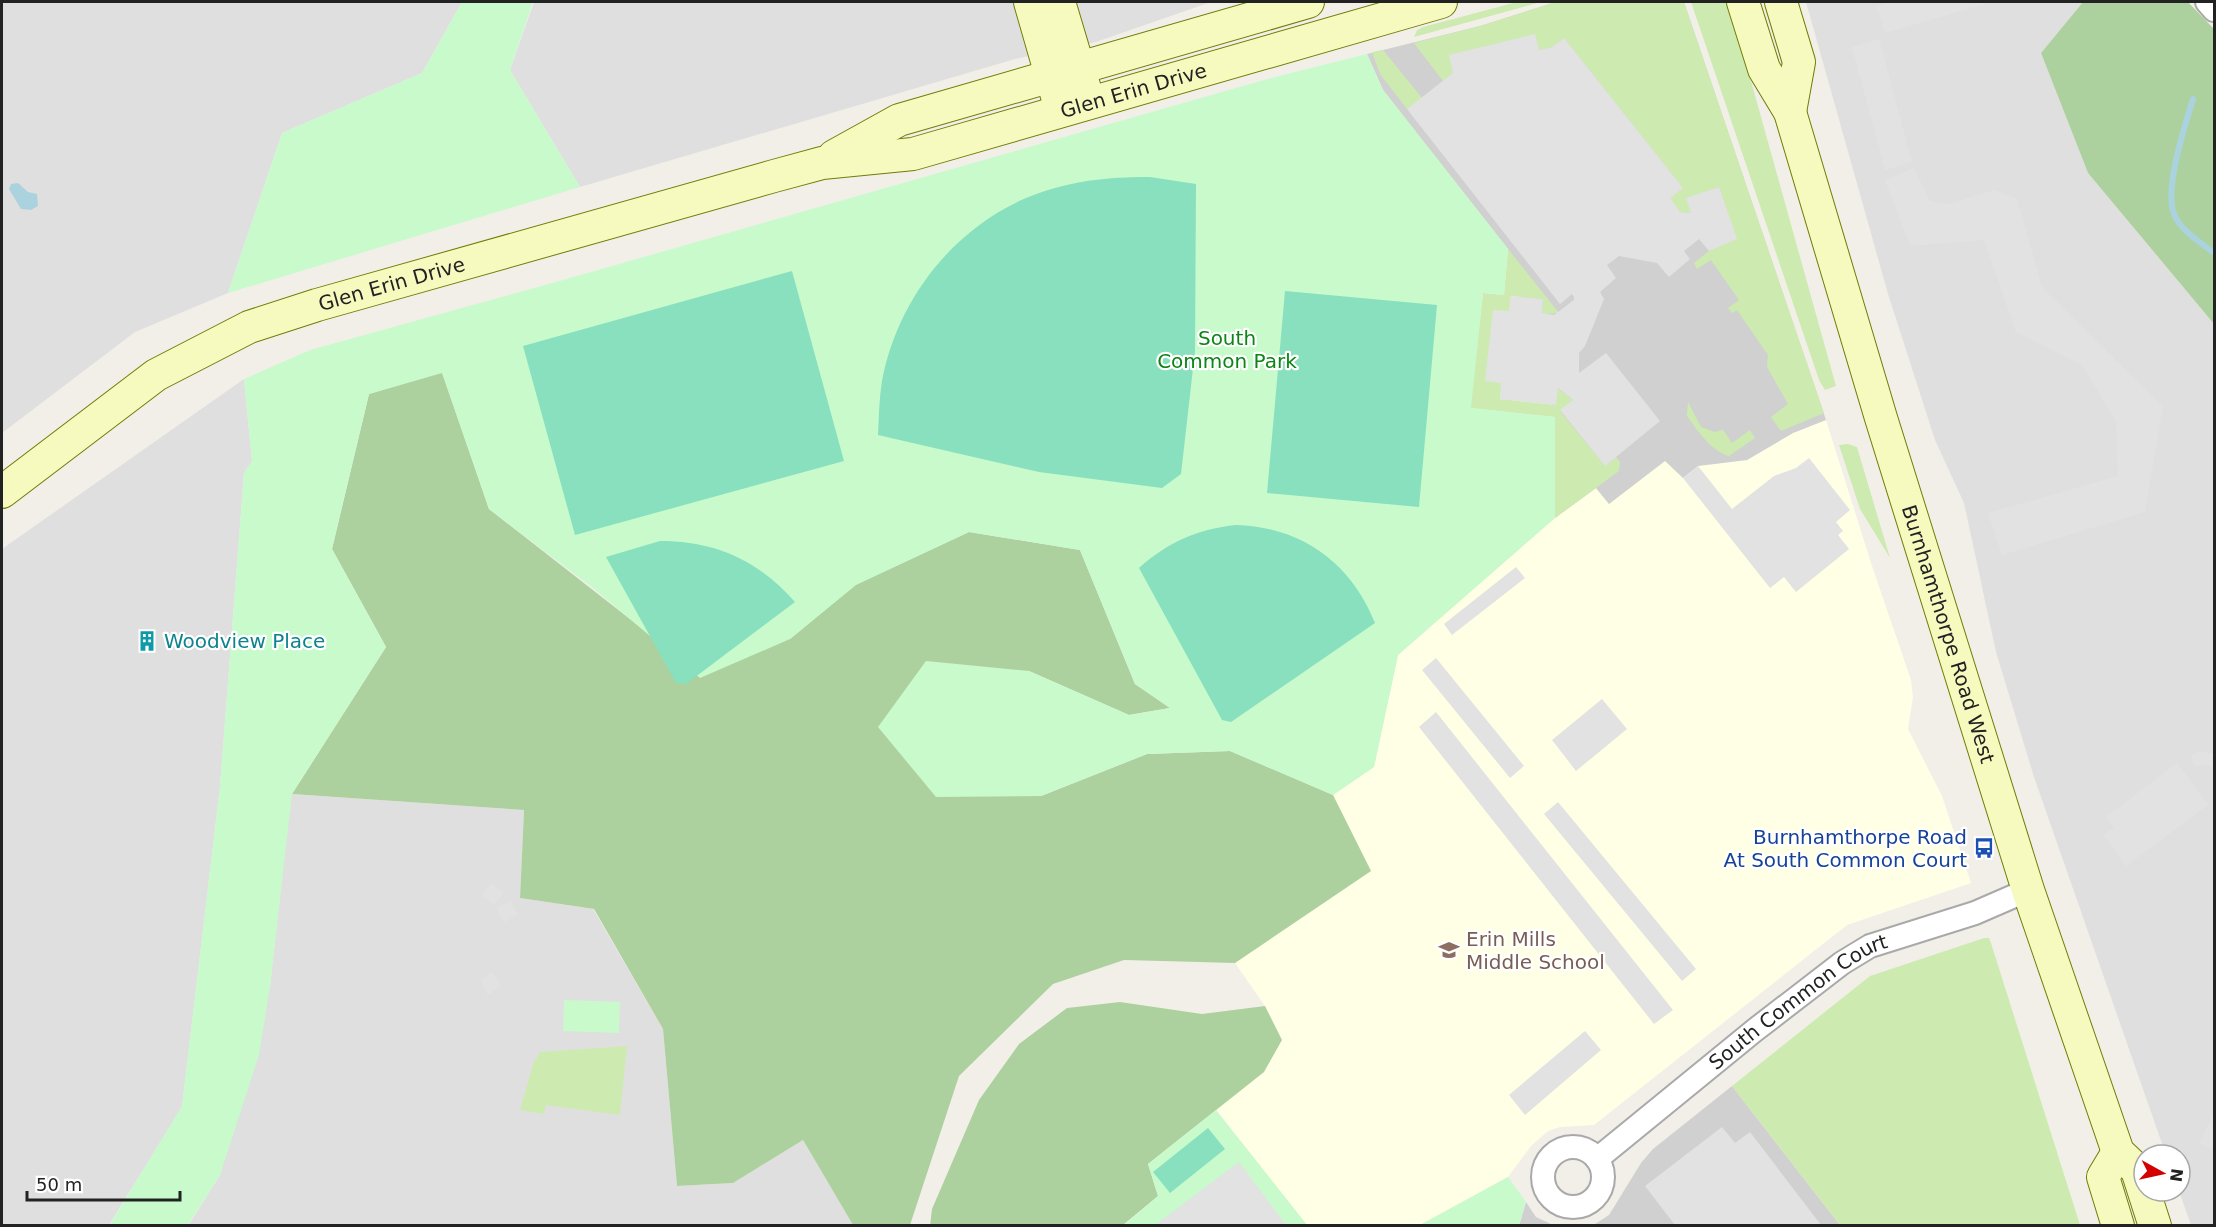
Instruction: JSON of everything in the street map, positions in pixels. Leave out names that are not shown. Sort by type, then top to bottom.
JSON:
[{"type":"street","points":[[1030,2],[1065,72],[1076,108]]},
{"type":"street","points":[[1059,2],[1065,72]]},
{"type":"street","name":"Glen Erin Drive","points":[[822,163],[900,120],[1308,2]]},
{"type":"street","name":"Glen Erin Drive","points":[[2,492],[156,375],[249,327],[822,163],[913,154],[1441,2]]},
{"type":"street","name":"Burnhamthorpe Road West","points":[[1743,2],[1764,69],[1790,112],[1881,418],[2028,890],[2118,1152],[2137,1170],[2155,1226]]},
{"type":"street","name":"Burnhamthorpe Road West","points":[[1781,2],[1798,62],[1790,112]]},
{"type":"street","points":[[2207,2],[2214,10]]},
{"type":"street","name":"South Common Court","points":[[1597,1159],[1755,1030],[1842,963],[1870,946],[1974,913],[2028,890]]},
{"type":"street","points":[[2118,1152],[2103,1177],[2118,1226]]},
{"type":"shaded area","points":[[2,2],[462,2],[422,73],[282,133],[228,293],[135,332],[2,433]]},
{"type":"shaded area","points":[[534,2],[1211,2],[1096,42],[1015,59],[580,187],[510,70]]},
{"type":"shaded area","points":[[1556,2],[1684,2],[1826,420],[1793,433],[1747,460],[1698,466],[1683,478],[1665,461],[1609,504],[1596,488],[1555,518],[1555,417],[1508,249],[1383,90],[1367,54],[1480,26]]},
{"type":"shaded area","points":[[1806,2],[2083,2],[2041,53],[2088,173],[2214,324],[2214,1225],[2191,1225],[2183,1203],[2192,1203],[2192,1143],[2162,1143],[2034,777],[1996,652],[1964,503],[1935,440],[1888,294]]},
{"type":"shaded area","points":[[1893,2],[1989,3],[1885,33],[1877,6]]},
{"type":"shaded area","points":[[1535,34],[1539,50],[1552,47],[1564,38],[1683,188],[1670,198],[1680,212],[1691,213],[1686,198],[1719,187],[1737,239],[1709,251],[1699,239],[1684,251],[1690,259],[1669,277],[1657,263],[1619,256],[1607,265],[1616,278],[1600,292],[1604,299],[1585,346],[1579,353],[1579,373],[1606,353],[1660,421],[1605,466],[1560,410],[1573,400],[1558,388],[1556,405],[1500,399],[1501,383],[1485,381],[1493,310],[1509,311],[1511,296],[1543,299],[1542,313],[1554,315],[1574,300],[1574,297],[1572,294],[1560,304],[1407,109],[1453,73],[1449,55]]},
{"type":"shaded area","points":[[1879,39],[1912,162],[1885,170],[1852,47]]},
{"type":"shaded area","points":[[1914,168],[1930,201],[1949,204],[1994,190],[2017,199],[2042,287],[2163,407],[2145,512],[2002,555],[1988,513],[2118,476],[2116,421],[2082,365],[2016,332],[1984,240],[1910,246],[1885,180]]},
{"type":"shaded area","points":[[244,379],[252,461],[244,473],[220,787],[182,1107],[109,1225],[2,1225],[2,549]]},
{"type":"shaded area","points":[[1826,420],[1911,680],[1913,697],[1908,729],[1942,796],[1971,883],[1847,925],[1594,1125],[1560,1127],[1548,1131],[1531,1146],[1508,1177],[1420,1225],[1307,1225],[1216,1110],[1264,1072],[1265,1006],[1235,963],[1371,871],[1333,795],[1374,767],[1398,655],[1555,518],[1596,488],[1609,504],[1665,461],[1698,466],[1747,460],[1793,433]]},
{"type":"shaded area","points":[[1809,458],[1850,510],[1836,522],[1843,531],[1838,535],[1849,549],[1796,592],[1784,577],[1770,588],[1683,478],[1698,466],[1732,509],[1774,476],[1796,468]]},
{"type":"shaded area","points":[[1516,567],[1525,578],[1452,635],[1444,624]]},
{"type":"shaded area","points":[[1436,658],[1524,766],[1510,778],[1422,670]]},
{"type":"shaded area","points":[[1602,699],[1627,729],[1576,771],[1552,740]]},
{"type":"shaded area","points":[[1436,712],[1673,1010],[1654,1024],[1419,727]]},
{"type":"shaded area","points":[[2198,751],[2214,754],[2214,766],[2194,765],[2191,756]]},
{"type":"shaded area","points":[[2177,763],[2208,805],[2126,866],[2104,835],[2114,828],[2106,817]]},
{"type":"shaded area","points":[[291,794],[524,810],[520,898],[593,909],[663,1029],[677,1186],[733,1183],[803,1140],[853,1225],[188,1226],[220,1175],[270,986]]},
{"type":"shaded area","points":[[1558,802],[1696,969],[1682,981],[1544,814]]},
{"type":"shaded area","points":[[492,883],[504,893],[494,905],[482,895]]},
{"type":"shaded area","points":[[511,901],[518,915],[504,922],[496,908]]},
{"type":"shaded area","points":[[492,972],[501,985],[488,995],[480,981]]},
{"type":"shaded area","points":[[1585,1031],[1601,1050],[1525,1115],[1509,1095]]},
{"type":"shaded area","points":[[1732,1086],[1840,1225],[1592,1226],[1609,1215],[1641,1163],[1653,1149]]},
{"type":"shaded area","points":[[2214,1114],[2214,1143],[2211,1149],[2199,1143]]},
{"type":"shaded area","points":[[1722,1127],[1735,1143],[1750,1132],[1821,1225],[1675,1225],[1645,1186]]},
{"type":"shaded area","points":[[1239,1162],[1286,1225],[1155,1225]]},
{"type":"shaded area","points":[[1526,1202],[1536,1217],[1553,1225],[1519,1226]]},
{"type":"green space","points":[[462,2],[533,2],[510,70],[580,187],[228,293],[282,133],[422,73]]},
{"type":"green space","points":[[1517,2],[1541,2],[1414,37],[1417,30],[1423,27]]},
{"type":"green space","points":[[1556,2],[1684,2],[1824,413],[1781,431],[1771,417],[1788,404],[1767,367],[1768,355],[1737,310],[1732,313],[1728,308],[1739,300],[1711,260],[1697,269],[1694,263],[1709,251],[1736,239],[1719,187],[1687,198],[1692,213],[1680,212],[1669,198],[1682,187],[1564,38],[1552,47],[1539,50],[1534,35],[1453,73],[1443,81],[1414,43],[1480,26]]},
{"type":"green space","points":[[1691,2],[1729,2],[1836,386],[1825,390],[1819,380]]},
{"type":"green space","points":[[2083,2],[2188,2],[2214,29],[2214,324],[2088,173],[2041,53]]},
{"type":"green space","points":[[1383,50],[1422,98],[1407,109],[1380,74],[1372,52]]},
{"type":"green space","name":"South Common Park","points":[[1367,54],[1383,90],[1508,249],[1504,295],[1483,293],[1471,408],[1555,417],[1555,518],[1398,655],[1374,767],[1333,795],[1230,751],[1147,754],[1041,796],[936,797],[878,727],[926,661],[1029,671],[1129,715],[1170,708],[1135,684],[1080,550],[969,532],[856,585],[790,639],[700,678],[593,588],[489,509],[442,373],[369,394],[332,549],[386,647],[292,794],[270,986],[259,1055],[220,1175],[188,1225],[109,1226],[182,1106],[220,787],[244,473],[252,461],[244,379],[310,350],[1275,77]]},
{"type":"green space","points":[[1150,177],[1196,184],[1195,351],[1181,474],[1162,488],[1039,472],[878,435],[882,381],[891,348],[904,316],[921,287],[942,260],[966,236],[993,216],[1023,199],[1055,188],[1102,179]]},
{"type":"green space","points":[[1508,249],[1559,313],[1542,314],[1543,299],[1511,296],[1500,399],[1555,405],[1557,388],[1573,400],[1560,411],[1605,466],[1616,457],[1620,462],[1619,471],[1555,518],[1555,417],[1470,408],[1483,293],[1504,295]]},
{"type":"green space","points":[[792,271],[844,461],[575,535],[523,346]]},
{"type":"green space","points":[[1285,291],[1437,305],[1419,507],[1267,493]]},
{"type":"green space","points":[[442,372],[489,509],[644,630],[790,639],[855,585],[969,532],[1080,550],[1135,684],[1170,708],[1129,715],[1029,671],[1041,796],[1147,754],[1230,751],[1333,795],[1371,871],[1235,963],[1124,960],[1053,984],[959,1076],[910,1225],[853,1225],[803,1140],[733,1183],[677,1186],[663,1029],[594,909],[520,898],[524,810],[292,794],[386,647],[332,549],[369,394]]},
{"type":"green space","points":[[1688,402],[1701,427],[1715,432],[1723,430],[1732,443],[1750,430],[1755,438],[1729,456],[1722,453],[1705,440],[1687,416]]},
{"type":"green space","points":[[1848,444],[1857,447],[1890,558],[1860,509],[1839,445]]},
{"type":"green space","points":[[1236,525],[1260,527],[1282,533],[1303,541],[1321,552],[1338,566],[1352,583],[1375,623],[1231,722],[1222,720],[1139,568],[1161,551],[1184,538]]},
{"type":"green space","points":[[660,541],[699,545],[734,556],[751,564],[766,575],[795,602],[686,684],[676,683],[606,557]]},
{"type":"green space","points":[[1989,938],[1991,943],[2080,1225],[1840,1225],[1732,1086],[1870,976]]},
{"type":"green space","points":[[564,1000],[620,1002],[619,1033],[563,1031]]},
{"type":"green space","points":[[1120,1002],[1202,1014],[1265,1006],[1282,1040],[1264,1072],[1148,1164],[1158,1196],[1123,1225],[930,1226],[932,1209],[979,1100],[1019,1044],[1067,1008]]},
{"type":"green space","points":[[627,1046],[620,1115],[546,1105],[544,1114],[520,1110],[533,1064],[540,1052]]},
{"type":"green space","points":[[1216,1110],[1307,1225],[1123,1226],[1158,1196],[1148,1164]]},
{"type":"green space","points":[[1208,1128],[1225,1149],[1170,1193],[1153,1172]]},
{"type":"green space","points":[[1508,1177],[1526,1202],[1519,1225],[1420,1225]]},
{"type":"water","points":[[18,183],[28,192],[37,194],[38,206],[31,210],[21,209],[9,189],[11,184]]},
{"type":"waterway","points":[[2193,99],[2177,157],[2172,203],[2174,214],[2181,226],[2214,253]]},
{"type":"place","name":"Woodview Place","points":[[147,641]]},
{"type":"place","name":"Burnhamthorpe Road At South Common Court","points":[[1984,848]]},
{"type":"place","name":"Erin Mills Middle School","points":[[1449,950]]}]
